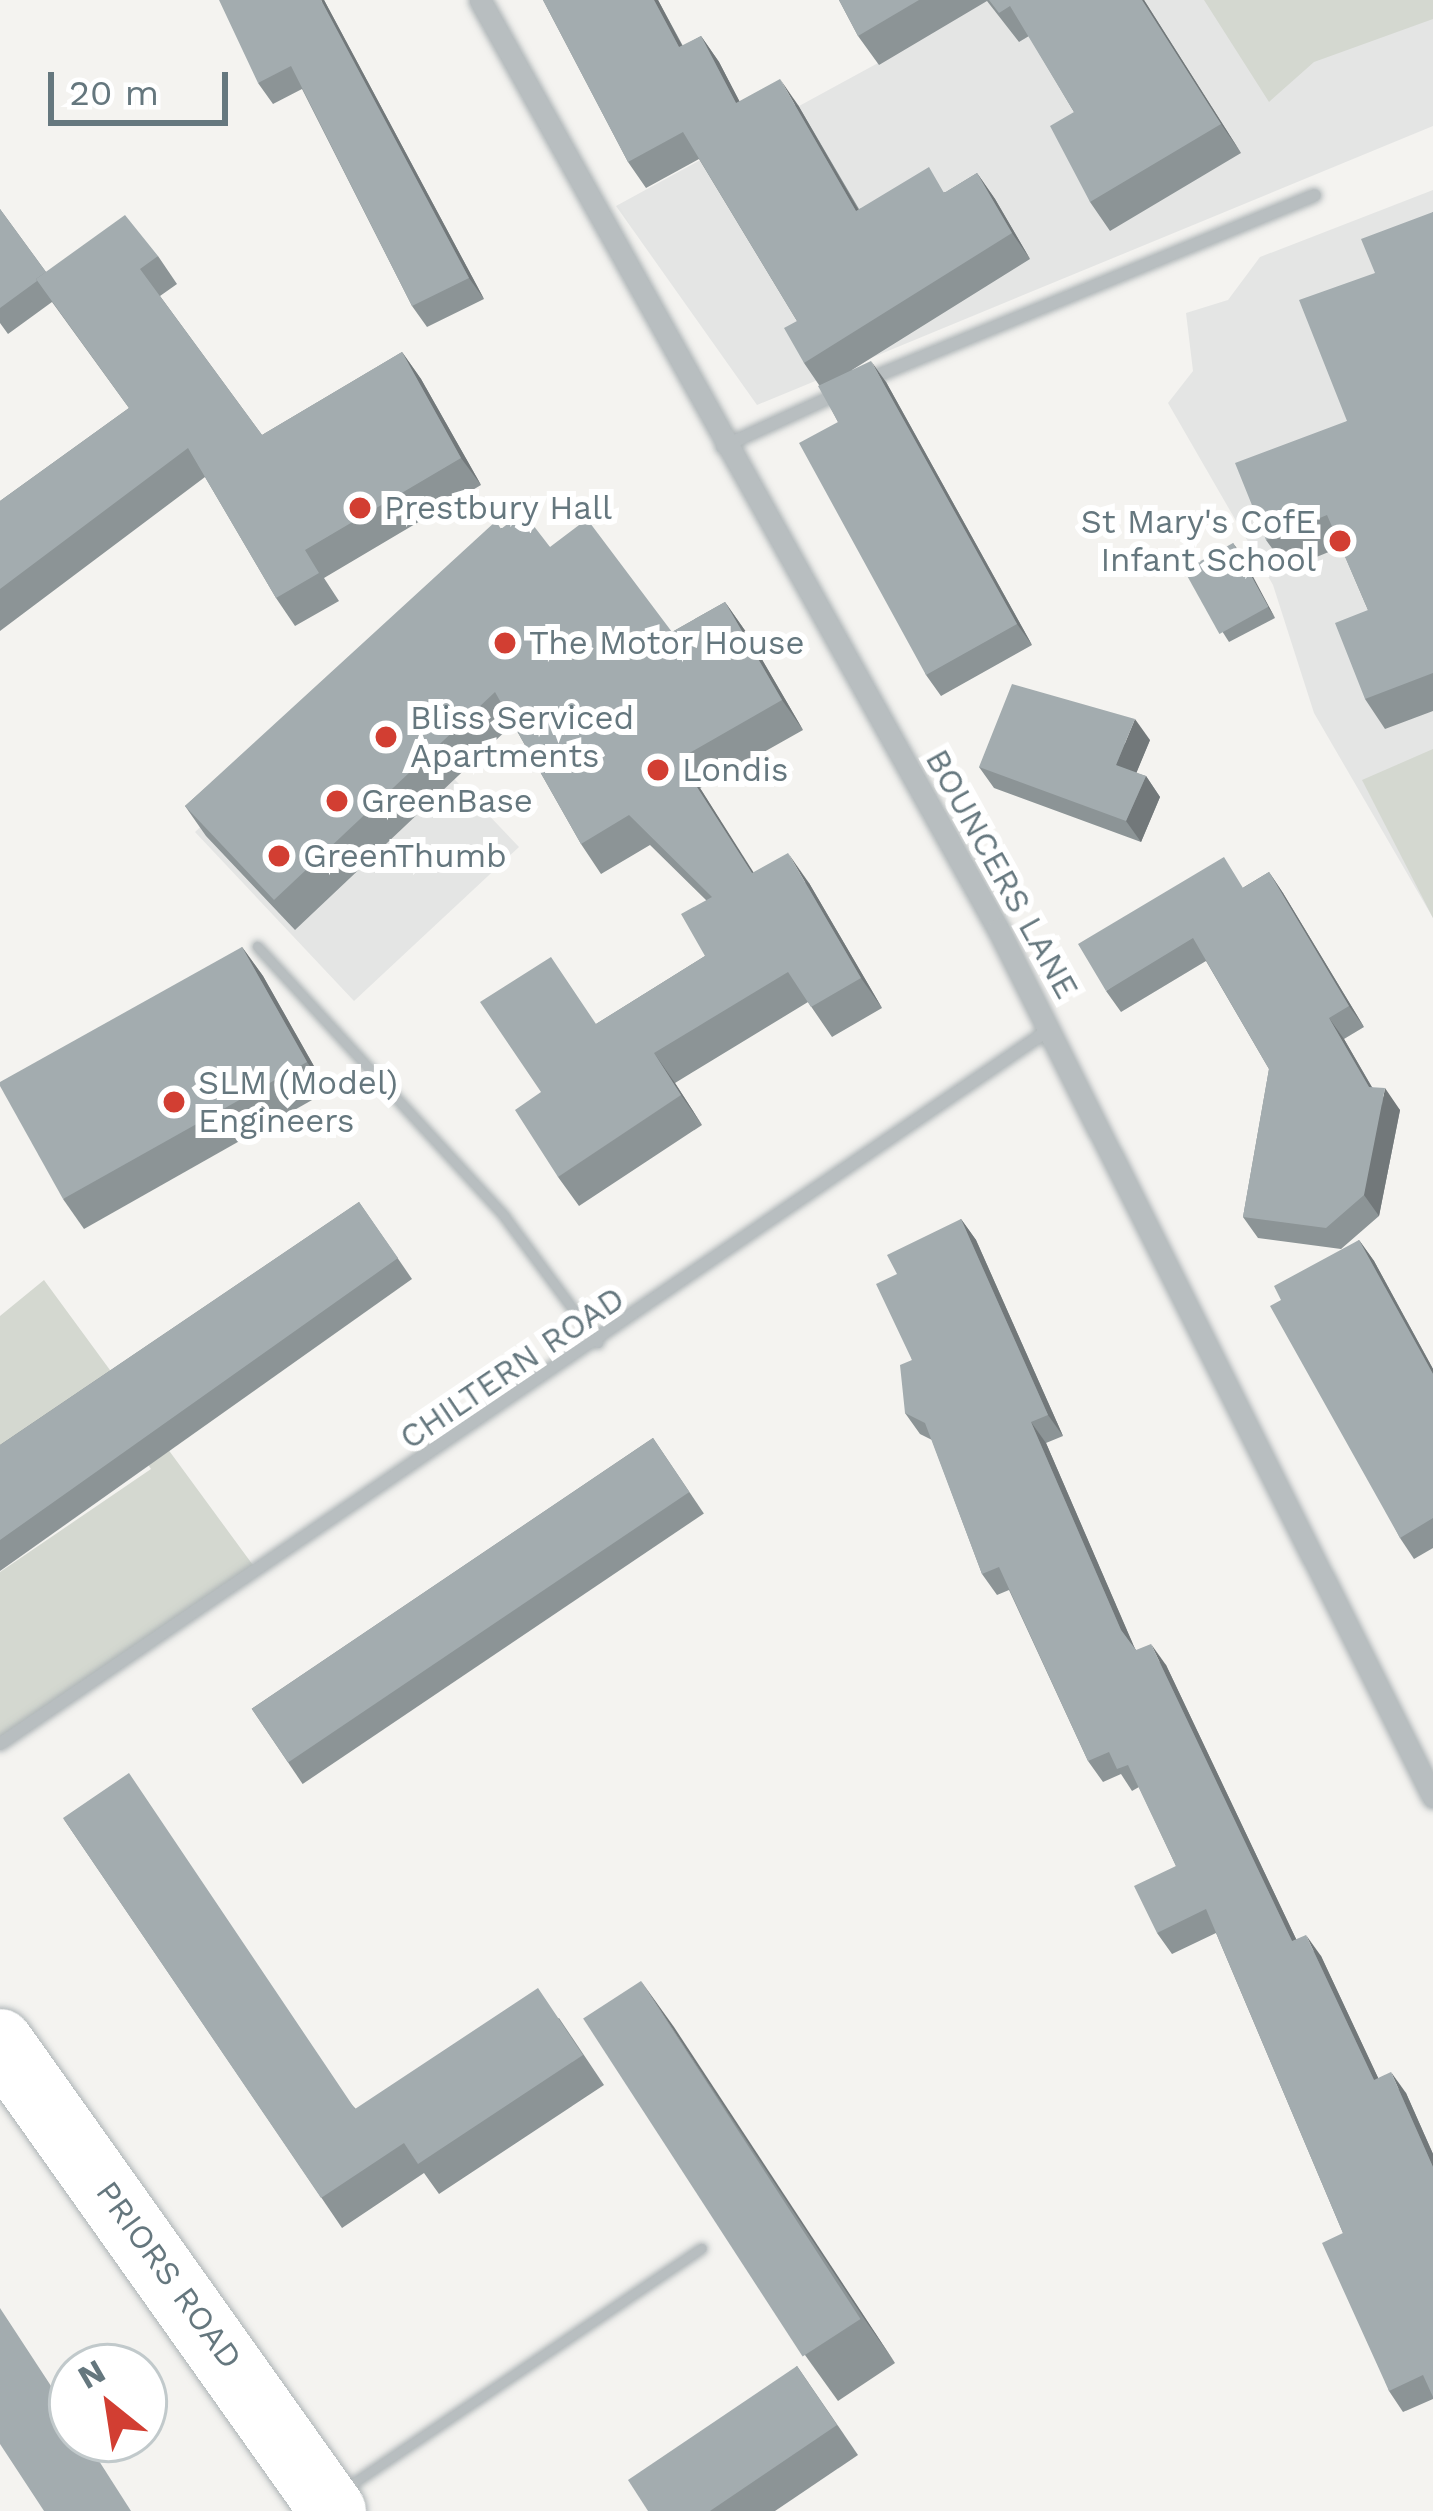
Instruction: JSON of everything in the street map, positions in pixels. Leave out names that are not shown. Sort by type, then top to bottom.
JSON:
[{"type":"main road","name":"PRIORS ROAD","points":[[0,2042],[330,2506]]},
{"type":"street","name":"BOUNCERS LANE","points":[[480,0],[721,448],[1050,1029],[1433,1798]]},
{"type":"street","points":[[721,448],[1016,310],[1315,196]]},
{"type":"street","name":"CHILTERN ROAD","points":[[0,1744],[598,1343],[1050,1029]]},
{"type":"lane","points":[[257,946],[504,1216],[598,1343]]},
{"type":"lane","points":[[330,2506],[702,2248]]},
{"type":"shaded area","points":[[887,0],[1433,0],[1433,126],[757,405],[616,206],[878,63]]},
{"type":"shaded area","points":[[1204,0],[1433,0],[1433,19],[1314,62],[1269,102]]},
{"type":"shaded area","name":"St Mary's CofE Infant School","points":[[1433,190],[1433,918],[1314,713],[1273,585],[1168,403],[1193,371],[1186,313],[1228,300],[1260,257]]},
{"type":"shaded area","points":[[379,660],[439,763],[519,847],[354,1001],[195,832]]},
{"type":"shaded area","points":[[1433,749],[1433,918],[1362,780]]},
{"type":"shaded area","points":[[44,1280],[258,1572],[0,1744],[0,1572],[151,1469],[125,1430],[0,1476],[0,1316]]},
{"type":"building","points":[[219,0],[321,0],[469,278],[412,306],[291,66],[258,83]]},
{"type":"building","points":[[543,0],[654,0],[679,47],[701,36],[736,103],[780,79],[856,211],[929,167],[944,193],[977,173],[1012,233],[804,363],[784,328],[797,321],[683,132],[628,162]]},
{"type":"building","points":[[839,0],[919,0],[858,36]]},
{"type":"building","points":[[989,0],[1142,0],[1221,124],[1090,202],[1050,126],[1074,112],[1010,6],[999,13]]},
{"type":"building","points":[[0,209],[46,272],[0,308]]},
{"type":"building","points":[[1433,212],[1433,673],[1365,699],[1335,623],[1368,610],[1327,515],[1266,540],[1235,463],[1347,421],[1299,300],[1375,273],[1361,239]]},
{"type":"building","points":[[125,215],[158,256],[140,269],[262,435],[402,352],[461,458],[305,550],[319,573],[276,598],[188,448],[0,589],[0,501],[129,408],[36,279]]},
{"type":"building","points":[[871,361],[1017,624],[926,675],[799,443],[838,422],[818,386]]},
{"type":"building","points":[[523,512],[550,547],[587,519],[672,632],[725,602],[782,700],[679,759],[752,873],[788,853],[861,978],[811,1007],[788,972],[654,1053],[681,1095],[558,1177],[515,1110],[541,1092],[480,1002],[551,957],[596,1024],[705,956],[681,914],[712,897],[629,815],[581,844],[495,692],[274,900],[185,806],[496,521],[501,529]]},
{"type":"building","points":[[1233,543],[1268,607],[1219,634],[1184,570]]},
{"type":"building","points":[[1012,684],[1135,719],[1116,765],[1146,776],[1126,821],[979,767]]},
{"type":"building","points":[[1224,857],[1243,888],[1269,872],[1349,1006],[1329,1018],[1369,1087],[1385,1088],[1364,1195],[1326,1228],[1243,1217],[1269,1069],[1193,938],[1106,991],[1078,944]]},
{"type":"building","name":"SLM (Model) Engineers","points":[[242,947],[307,1062],[63,1199],[0,1082]]},
{"type":"building","points":[[359,1202],[398,1258],[0,1540],[0,1445]]},
{"type":"building","points":[[961,1219],[1048,1415],[1031,1422],[1121,1630],[1136,1650],[1151,1644],[1292,1941],[1306,1935],[1374,2080],[1391,2072],[1433,2167],[1433,2397],[1423,2375],[1389,2391],[1322,2243],[1343,2233],[1206,1909],[1157,1933],[1134,1886],[1176,1866],[1128,1765],[1117,1769],[1109,1752],[1088,1761],[999,1567],[982,1574],[925,1423],[905,1413],[900,1365],[912,1360],[876,1284],[897,1274],[887,1255]]},
{"type":"building","points":[[1359,1240],[1433,1374],[1433,1518],[1400,1538],[1270,1306],[1281,1300],[1274,1286]]},
{"type":"building","points":[[653,1438],[689,1492],[288,1763],[252,1709]]},
{"type":"building","points":[[129,1773],[355,2109],[538,1988],[583,2055],[418,2164],[404,2143],[321,2198],[63,1818]]},
{"type":"building","points":[[641,1981],[860,2319],[803,2357],[583,2019]]},
{"type":"building","points":[[0,2308],[48,2381],[48,2463],[100,2463],[131,2511],[44,2511],[0,2444]]},
{"type":"building","points":[[797,2366],[837,2425],[710,2511],[648,2511],[628,2480]]},
{"type":"place","name":"Prestbury Hall","points":[[360,508]]},
{"type":"place","name":"St Mary's CofE Infant School","points":[[1340,541]]},
{"type":"place","name":"The Motor House","points":[[505,643]]},
{"type":"place","name":"Bliss Serviced Apartments","points":[[386,737]]},
{"type":"place","name":"Londis","points":[[658,770]]},
{"type":"place","name":"GreenBase","points":[[337,801]]},
{"type":"place","name":"GreenThumb","points":[[279,856]]},
{"type":"place","name":"SLM (Model) Engineers","points":[[174,1102]]}]
